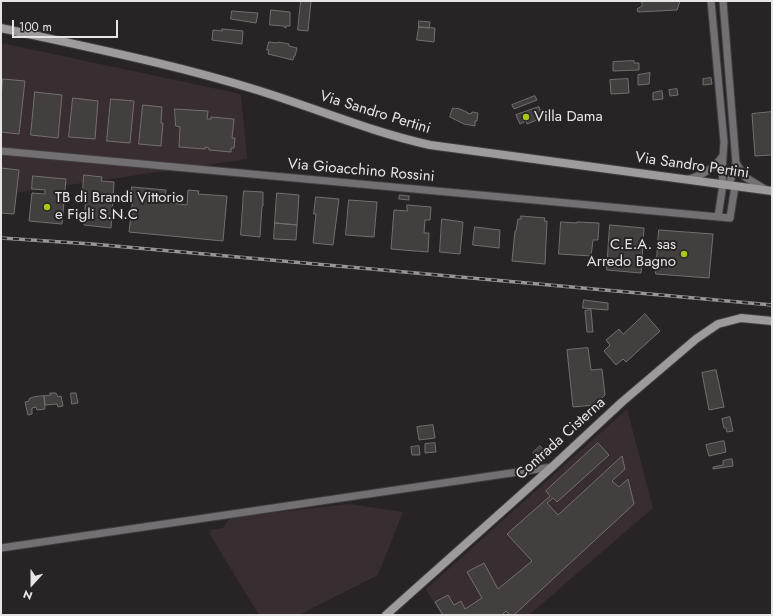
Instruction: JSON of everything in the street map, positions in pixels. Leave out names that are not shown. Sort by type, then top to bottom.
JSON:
[{"type":"main road","name":"Via Sandro Pertini","points":[[1,28],[213,76],[404,139],[430,145],[769,190]]},
{"type":"main road","name":"Contrada Cisterna","points":[[386,615],[552,467],[622,402],[696,339],[718,324],[742,318],[772,321]]},
{"type":"street","points":[[711,1],[724,142],[722,171],[729,185]]},
{"type":"street","points":[[718,217],[736,163],[723,1]]},
{"type":"street","name":"Via Gioacchino Rossini","points":[[1,150],[730,218],[729,185]]},
{"type":"street","points":[[689,179],[710,170],[722,157]]},
{"type":"street","points":[[736,163],[745,177],[769,190]]},
{"type":"street","points":[[1,548],[552,467]]},
{"type":"shaded area","points":[[1,43],[241,94],[247,159],[1,195]]},
{"type":"shaded area","points":[[627,409],[653,508],[529,615],[441,615],[426,589]]},
{"type":"shaded area","points":[[349,504],[403,512],[378,575],[299,615],[259,615],[209,533],[211,533],[211,530],[223,528],[230,518]]},
{"type":"building","points":[[301,1],[311,1],[308,31],[298,30]]},
{"type":"building","points":[[642,1],[680,1],[677,10],[638,12],[637,9],[642,6]]},
{"type":"building","points":[[271,10],[290,12],[290,26],[286,26],[286,28],[284,26],[270,25]]},
{"type":"building","points":[[232,11],[258,13],[256,23],[231,19]]},
{"type":"building","points":[[419,21],[430,22],[429,28],[419,27]]},
{"type":"building","points":[[419,27],[435,28],[434,42],[417,40]]},
{"type":"building","points":[[222,29],[243,31],[242,44],[212,40],[213,30],[222,31]]},
{"type":"building","points":[[269,42],[289,44],[289,46],[297,48],[293,60],[268,54],[269,50],[267,50]]},
{"type":"building","points":[[634,61],[634,63],[639,63],[639,70],[613,71],[613,62]]},
{"type":"building","points":[[650,73],[649,84],[638,85],[638,75]]},
{"type":"building","points":[[711,78],[712,84],[703,85],[703,79]]},
{"type":"building","points":[[3,79],[25,81],[19,134],[1,132],[1,98]]},
{"type":"building","points":[[628,79],[629,93],[611,94],[610,80]]},
{"type":"building","points":[[677,89],[678,95],[670,96],[669,90]]},
{"type":"building","points":[[662,91],[663,99],[653,100],[653,93]]},
{"type":"building","points":[[35,92],[62,95],[58,138],[31,135]]},
{"type":"building","points":[[535,96],[537,100],[514,109],[512,105]]},
{"type":"building","points":[[73,98],[98,101],[95,139],[69,137]]},
{"type":"building","points":[[111,99],[134,101],[130,143],[107,141]]},
{"type":"building","points":[[143,105],[162,107],[161,123],[163,123],[161,146],[139,144]]},
{"type":"building","points":[[539,107],[542,115],[536,117],[537,120],[527,124],[526,121],[520,124],[516,115]]},
{"type":"building","points":[[453,108],[457,108],[471,114],[472,112],[478,113],[475,126],[464,124],[450,117]]},
{"type":"building","points":[[175,109],[208,111],[207,119],[211,119],[211,117],[234,119],[232,138],[235,138],[234,148],[231,148],[231,152],[209,150],[209,148],[205,147],[205,149],[179,147],[180,127],[176,126]]},
{"type":"building","points":[[772,112],[772,155],[755,156],[752,114]]},
{"type":"building","points":[[1,168],[19,170],[14,214],[1,213]]},
{"type":"building","points":[[84,175],[102,177],[101,181],[114,182],[111,228],[84,225],[86,193],[83,191]]},
{"type":"building","name":"TB di Brandi Vittorio e Figli S.N.C","points":[[33,176],[66,179],[62,224],[29,221],[32,193],[45,194],[45,190],[32,189]]},
{"type":"building","points":[[132,187],[166,190],[164,202],[187,205],[188,190],[199,191],[198,194],[227,196],[223,241],[129,232],[133,199],[131,199]]},
{"type":"building","points":[[244,191],[263,192],[260,237],[241,235]]},
{"type":"building","points":[[277,193],[299,195],[297,225],[275,223]]},
{"type":"building","points":[[400,195],[409,196],[409,200],[399,199]]},
{"type":"building","points":[[316,197],[339,199],[333,245],[313,243]]},
{"type":"building","points":[[349,200],[377,202],[374,237],[346,235]]},
{"type":"building","points":[[407,205],[431,207],[430,220],[425,220],[424,233],[429,233],[428,252],[391,249],[394,210],[407,211]]},
{"type":"building","points":[[521,216],[545,218],[544,221],[547,221],[545,264],[512,261],[515,231],[518,219],[521,219]]},
{"type":"building","points":[[442,219],[463,222],[460,254],[440,252]]},
{"type":"building","points":[[561,222],[599,223],[598,240],[593,240],[591,256],[559,254]]},
{"type":"building","points":[[275,223],[297,225],[296,240],[274,239]]},
{"type":"building","points":[[610,225],[644,228],[641,273],[607,270]]},
{"type":"building","points":[[475,227],[500,230],[499,248],[473,245]]},
{"type":"building","name":"C.E.A. sas Arredo Bagno","points":[[659,230],[713,234],[709,278],[656,274]]},
{"type":"building","points":[[584,300],[608,303],[608,310],[583,308]]},
{"type":"building","points":[[591,310],[593,332],[587,332],[585,311]]},
{"type":"building","points":[[645,314],[660,331],[626,362],[623,359],[616,365],[604,351],[610,345],[606,340],[619,329],[623,334]]},
{"type":"building","points":[[588,348],[591,370],[602,369],[605,395],[595,405],[573,407],[567,350]]},
{"type":"building","points":[[716,370],[724,407],[709,410],[702,373]]},
{"type":"building","points":[[50,393],[56,393],[58,397],[61,396],[63,406],[58,407],[57,404],[45,405],[44,396],[51,395]]},
{"type":"building","points":[[71,393],[76,393],[78,403],[72,404]]},
{"type":"building","points":[[44,396],[45,409],[37,410],[36,407],[32,408],[32,414],[28,415],[25,402],[29,401],[29,399],[33,397]]},
{"type":"building","points":[[730,417],[733,431],[727,432],[726,428],[724,428],[722,419]]},
{"type":"building","points":[[433,425],[435,438],[419,440],[417,427]]},
{"type":"building","points":[[557,439],[560,442],[553,449],[550,445]]},
{"type":"building","points":[[724,441],[726,452],[709,456],[706,445]]},
{"type":"building","points":[[435,443],[436,452],[425,453],[425,444]]},
{"type":"building","points":[[598,443],[609,455],[557,502],[553,498],[547,503],[558,515],[622,456],[625,469],[612,481],[619,487],[628,479],[634,504],[514,615],[510,615],[506,611],[502,615],[443,615],[435,602],[448,595],[454,605],[461,601],[465,609],[482,598],[467,572],[484,563],[498,589],[532,561],[507,534],[550,496],[546,491]]},
{"type":"building","points":[[419,446],[420,455],[412,455],[411,447]]},
{"type":"building","points":[[540,446],[547,454],[540,460],[533,453]]},
{"type":"building","points":[[732,459],[733,466],[713,469],[713,467],[723,465],[723,461]]},
{"type":"railway","points":[[1,238],[92,244],[772,305]]},
{"type":"place","name":"Villa Dama","points":[[526,117]]},
{"type":"place","name":"TB di Brandi Vittorio e Figli S.N.C","points":[[47,207]]},
{"type":"place","name":"C.E.A. sas Arredo Bagno","points":[[684,254]]}]
